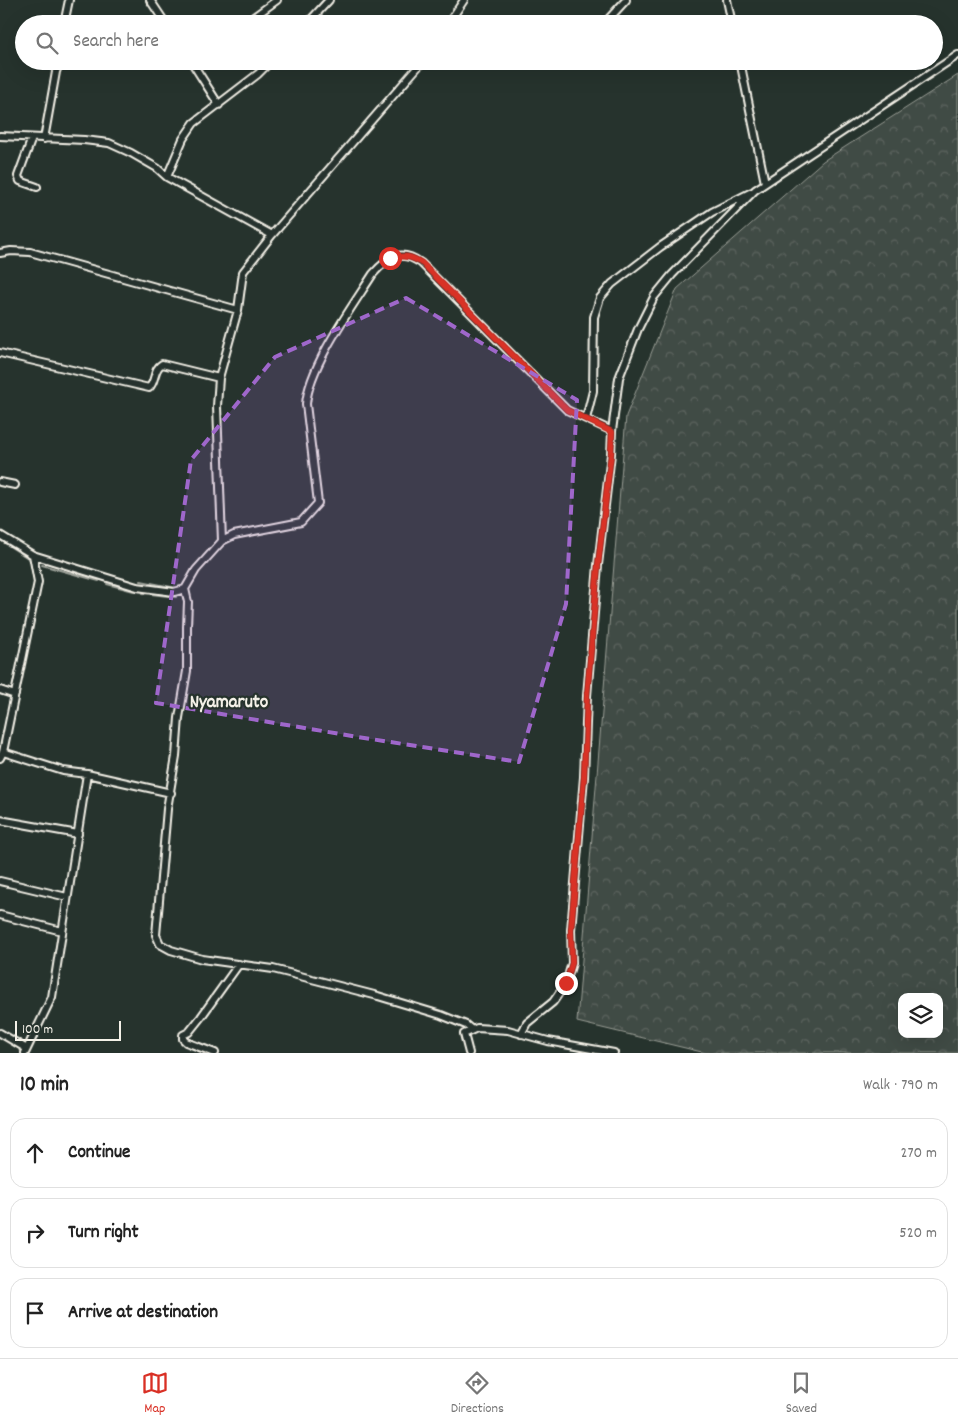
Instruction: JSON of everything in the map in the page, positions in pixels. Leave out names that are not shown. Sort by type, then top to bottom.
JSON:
[{"type":"street","points":[[66,15],[69,0]]},
{"type":"street","points":[[150,0],[160,15]]},
{"type":"street","points":[[256,15],[277,0]]},
{"type":"street","points":[[315,15],[329,0]]},
{"type":"street","points":[[454,15],[464,0]]},
{"type":"street","points":[[612,15],[626,0]]},
{"type":"street","points":[[727,0],[730,15]]},
{"type":"street","points":[[943,65],[958,55]]},
{"type":"street","points":[[44,139],[57,70]]},
{"type":"street","points":[[197,70],[219,105]]},
{"type":"street","points":[[167,177],[183,139],[194,124],[262,70]]},
{"type":"street","points":[[222,541],[217,406],[219,378],[238,310],[243,272],[272,235],[415,70]]},
{"type":"street","points":[[742,70],[765,184]]},
{"type":"street","points":[[586,419],[593,391],[594,317],[600,298],[612,284],[660,247],[712,212],[765,184],[936,70]]},
{"type":"street","points":[[0,136],[108,143],[131,153],[157,168],[167,177],[272,235]]},
{"type":"street","points":[[32,138],[18,179],[37,187]]},
{"type":"street","points":[[521,1034],[527,1023],[553,1002],[566,983],[572,963],[571,930],[584,777],[587,696],[598,565],[619,378],[638,329],[654,297],[672,275],[755,190]]},
{"type":"street","points":[[0,254],[11,251],[30,252],[238,310]]},
{"type":"street","points":[[472,1030],[466,1025],[441,1015],[378,996],[273,969],[202,959],[171,950],[160,944],[156,935],[167,809],[171,792],[179,718],[187,671],[188,602],[186,589],[196,570],[222,541],[234,535],[301,522],[318,503],[306,397],[317,366],[337,331],[373,274],[390,258],[401,255],[412,257],[422,263],[567,410],[612,432]]},
{"type":"street","points":[[0,353],[148,388],[152,386],[158,366],[162,364],[219,378]]},
{"type":"street","points":[[0,482],[15,486]]},
{"type":"street","points":[[0,535],[34,554],[137,587],[174,592],[186,589]]},
{"type":"street","points":[[34,554],[38,582],[2,755],[63,771],[87,774],[171,792]]},
{"type":"street","points":[[0,690],[15,695]]},
{"type":"street","points":[[0,1034],[26,1051],[52,997],[87,774]]},
{"type":"street","points":[[0,820],[78,834]]},
{"type":"street","points":[[0,881],[67,897]]},
{"type":"street","points":[[0,915],[62,931]]},
{"type":"street","points":[[215,1053],[186,1042],[183,1039],[183,1035],[202,1017],[239,964]]},
{"type":"street","points":[[469,1053],[464,1034],[477,1028],[489,1028],[508,1030],[614,1053]]},
{"type":"highlighted area","points":[[406,298],[577,400],[566,604],[519,762],[156,703],[191,460],[275,357]]},
{"type":"green space","points":[[958,75],[958,1053],[706,1053],[577,1022],[626,416],[677,289],[823,161]]},
{"type":"waterway","points":[[0,540],[31,560]]},
{"type":"waterway","points":[[42,565],[99,581]]},
{"type":"waterway","points":[[141,581],[176,588]]},
{"type":"waterway","points":[[107,584],[134,591]]},
{"type":"waterway","points":[[143,593],[176,597]]},
{"type":"district","name":"Nyamaruto","points":[[229,700]]},
{"type":"route","points":[[390,258],[401,255],[412,257],[422,263],[484,328],[567,410],[612,432],[587,696],[584,777],[571,930],[572,963],[566,983]]}]
